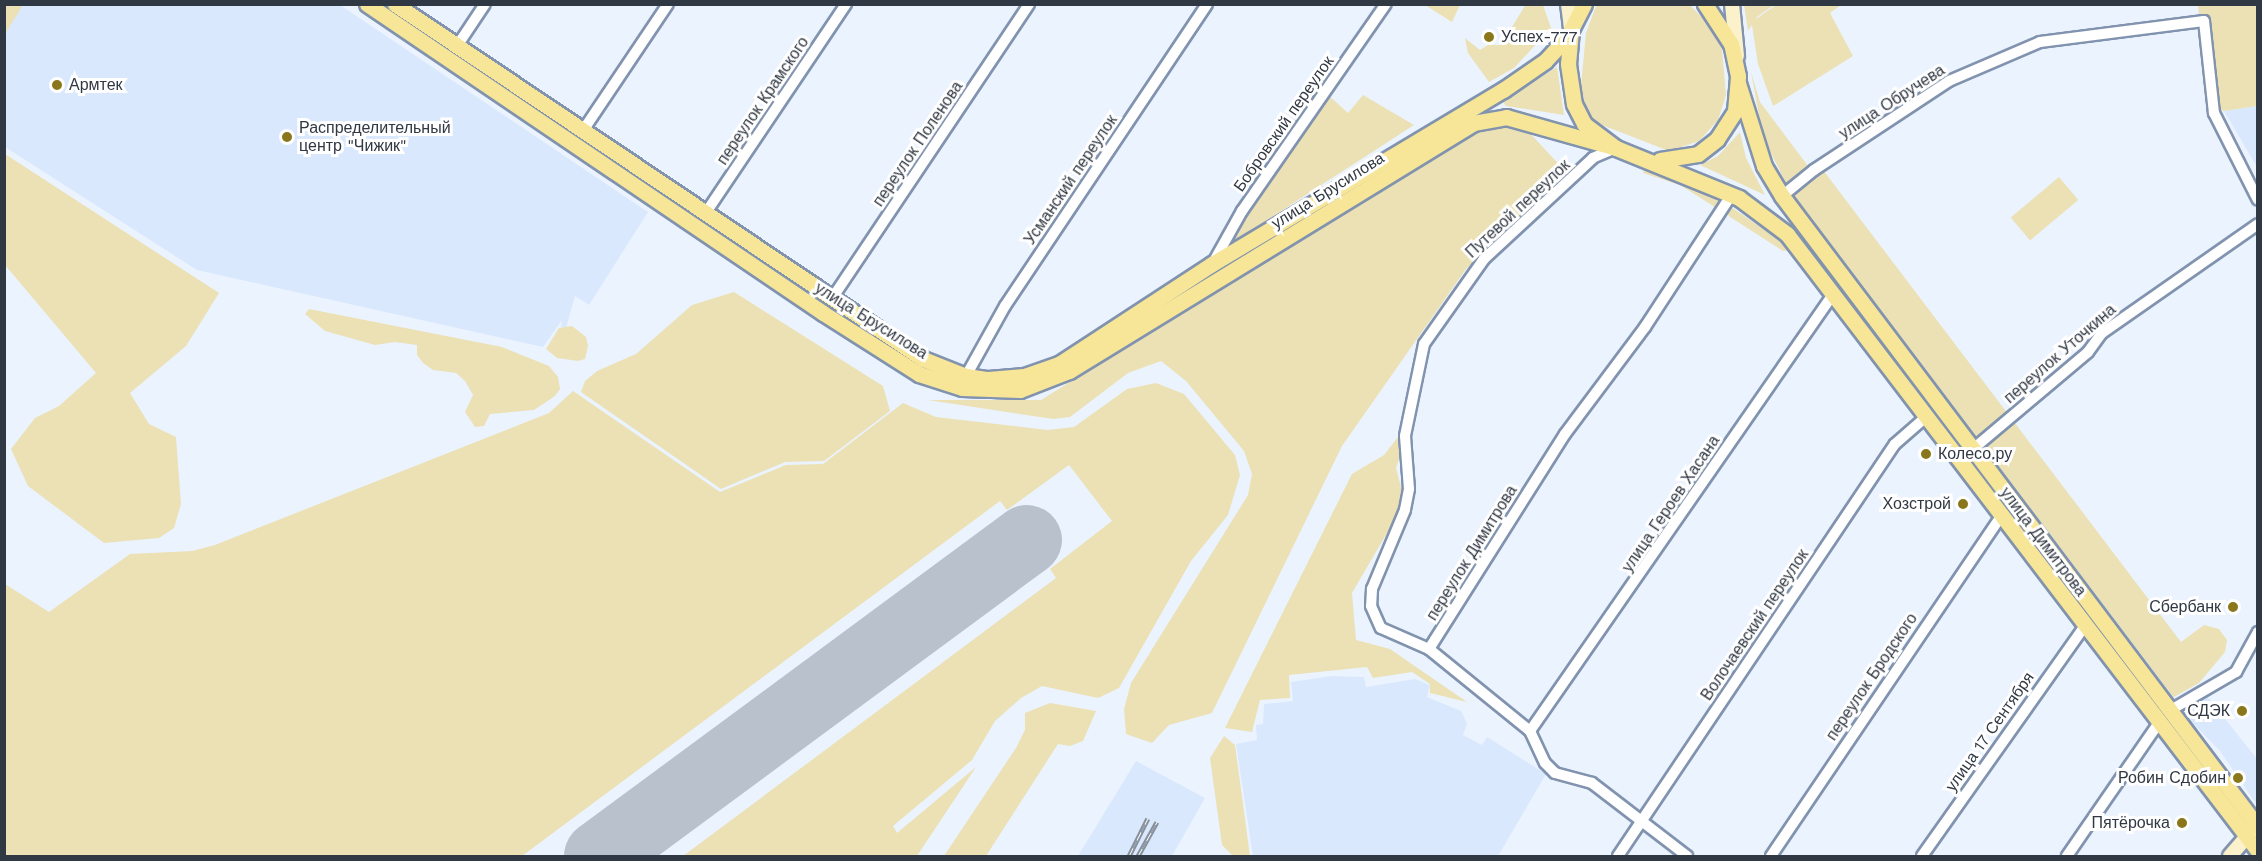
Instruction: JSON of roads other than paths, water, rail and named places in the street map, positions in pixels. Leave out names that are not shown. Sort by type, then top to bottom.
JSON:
[{"type":"main road","name":"улица Брусилова","points":[[367,4],[393,9],[457,46],[831,300],[923,359],[966,376],[1024,376],[1059,364],[1212,264],[1503,90],[1545,61],[1571,32]]},
{"type":"main road","name":"улица Димитрова","points":[[1584,4],[1571,32],[1569,76],[1575,109],[1594,134],[1616,148],[1651,159],[1732,194],[1780,227],[1834,293],[2158,724],[2253,830]]},
{"type":"main road","name":"улица Димитрова","points":[[1705,4],[1728,35],[1737,67],[1738,83],[1764,166],[1782,196],[2169,711],[2253,830],[2258,851]]},
{"type":"main road","name":"улица Брусилова","points":[[393,9],[823,313],[919,374],[962,388],[1020,390],[1061,375],[1473,123],[1506,117],[1616,148]]},
{"type":"main road","name":"улица Димитрова","points":[[1651,159],[1681,159],[1709,147],[1731,119],[1738,83]]},
{"type":"street","points":[[457,46],[485,4]]},
{"type":"street","points":[[582,132],[668,4]]},
{"type":"street","name":"переулок Крамского","points":[[705,214],[846,4]]},
{"type":"street","name":"переулок Поленова","points":[[831,300],[1029,4]]},
{"type":"street","name":"Усманский переулок","points":[[966,376],[1005,306],[1207,4]]},
{"type":"street","name":"Бобровский переулок","points":[[1212,264],[1242,211],[1386,4]]},
{"type":"street","name":"улица Димитрова","points":[[1568,4],[1571,32]]},
{"type":"street","points":[[1732,4],[1737,67]]},
{"type":"street","name":"улица Обручева","points":[[1782,196],[1814,170],[1949,81],[2040,42],[2204,21],[2214,113],[2258,200]]},
{"type":"street","name":"Путевой переулок","points":[[1428,649],[1381,628],[1371,606],[1372,589],[1405,510],[1409,489],[1405,436],[1424,344],[1461,288],[1498,245],[1559,194],[1600,153],[1616,148]]},
{"type":"street","name":"переулок Димитрова","points":[[1428,649],[1565,434],[1645,327],[1732,194]]},
{"type":"street","name":"переулок Уточкина","points":[[1973,449],[2088,352],[2102,333],[2258,224]]},
{"type":"street","name":"улица Героев Хасана","points":[[1530,731],[1834,293]]},
{"type":"street","name":"Волочаевский переулок","points":[[1618,856],[1895,444],[1926,417]]},
{"type":"street","name":"переулок Бродского","points":[[1771,856],[2001,516]]},
{"type":"street","name":"улица 17 Сентября","points":[[1922,856],[2084,627]]},
{"type":"street","points":[[2169,711],[2236,672],[2258,632]]},
{"type":"street","points":[[1428,649],[1530,731],[1540,756],[1556,773],[1592,783],[1687,856]]},
{"type":"street","points":[[2067,856],[2158,724]]},
{"type":"street","points":[[2230,856],[2253,830]]},
{"type":"railway","points":[[1129,856],[1148,818]]},
{"type":"railway","points":[[1138,856],[1157,822]]},
{"type":"place","name":"Успех-777","points":[[1489,37]]},
{"type":"place","name":"Армтек","points":[[57,85]]},
{"type":"place","name":"Распределительный центр \"Чижик\"","points":[[287,137]]},
{"type":"place","name":"Колесо.ру","points":[[1926,454]]},
{"type":"place","name":"Хозстрой","points":[[1963,504]]},
{"type":"place","name":"Сбербанк","points":[[2233,607]]},
{"type":"place","name":"СДЭК","points":[[2242,711]]},
{"type":"place","name":"Робин Сдобин","points":[[2238,778]]},
{"type":"place","name":"Пятёрочка","points":[[2182,823]]}]
